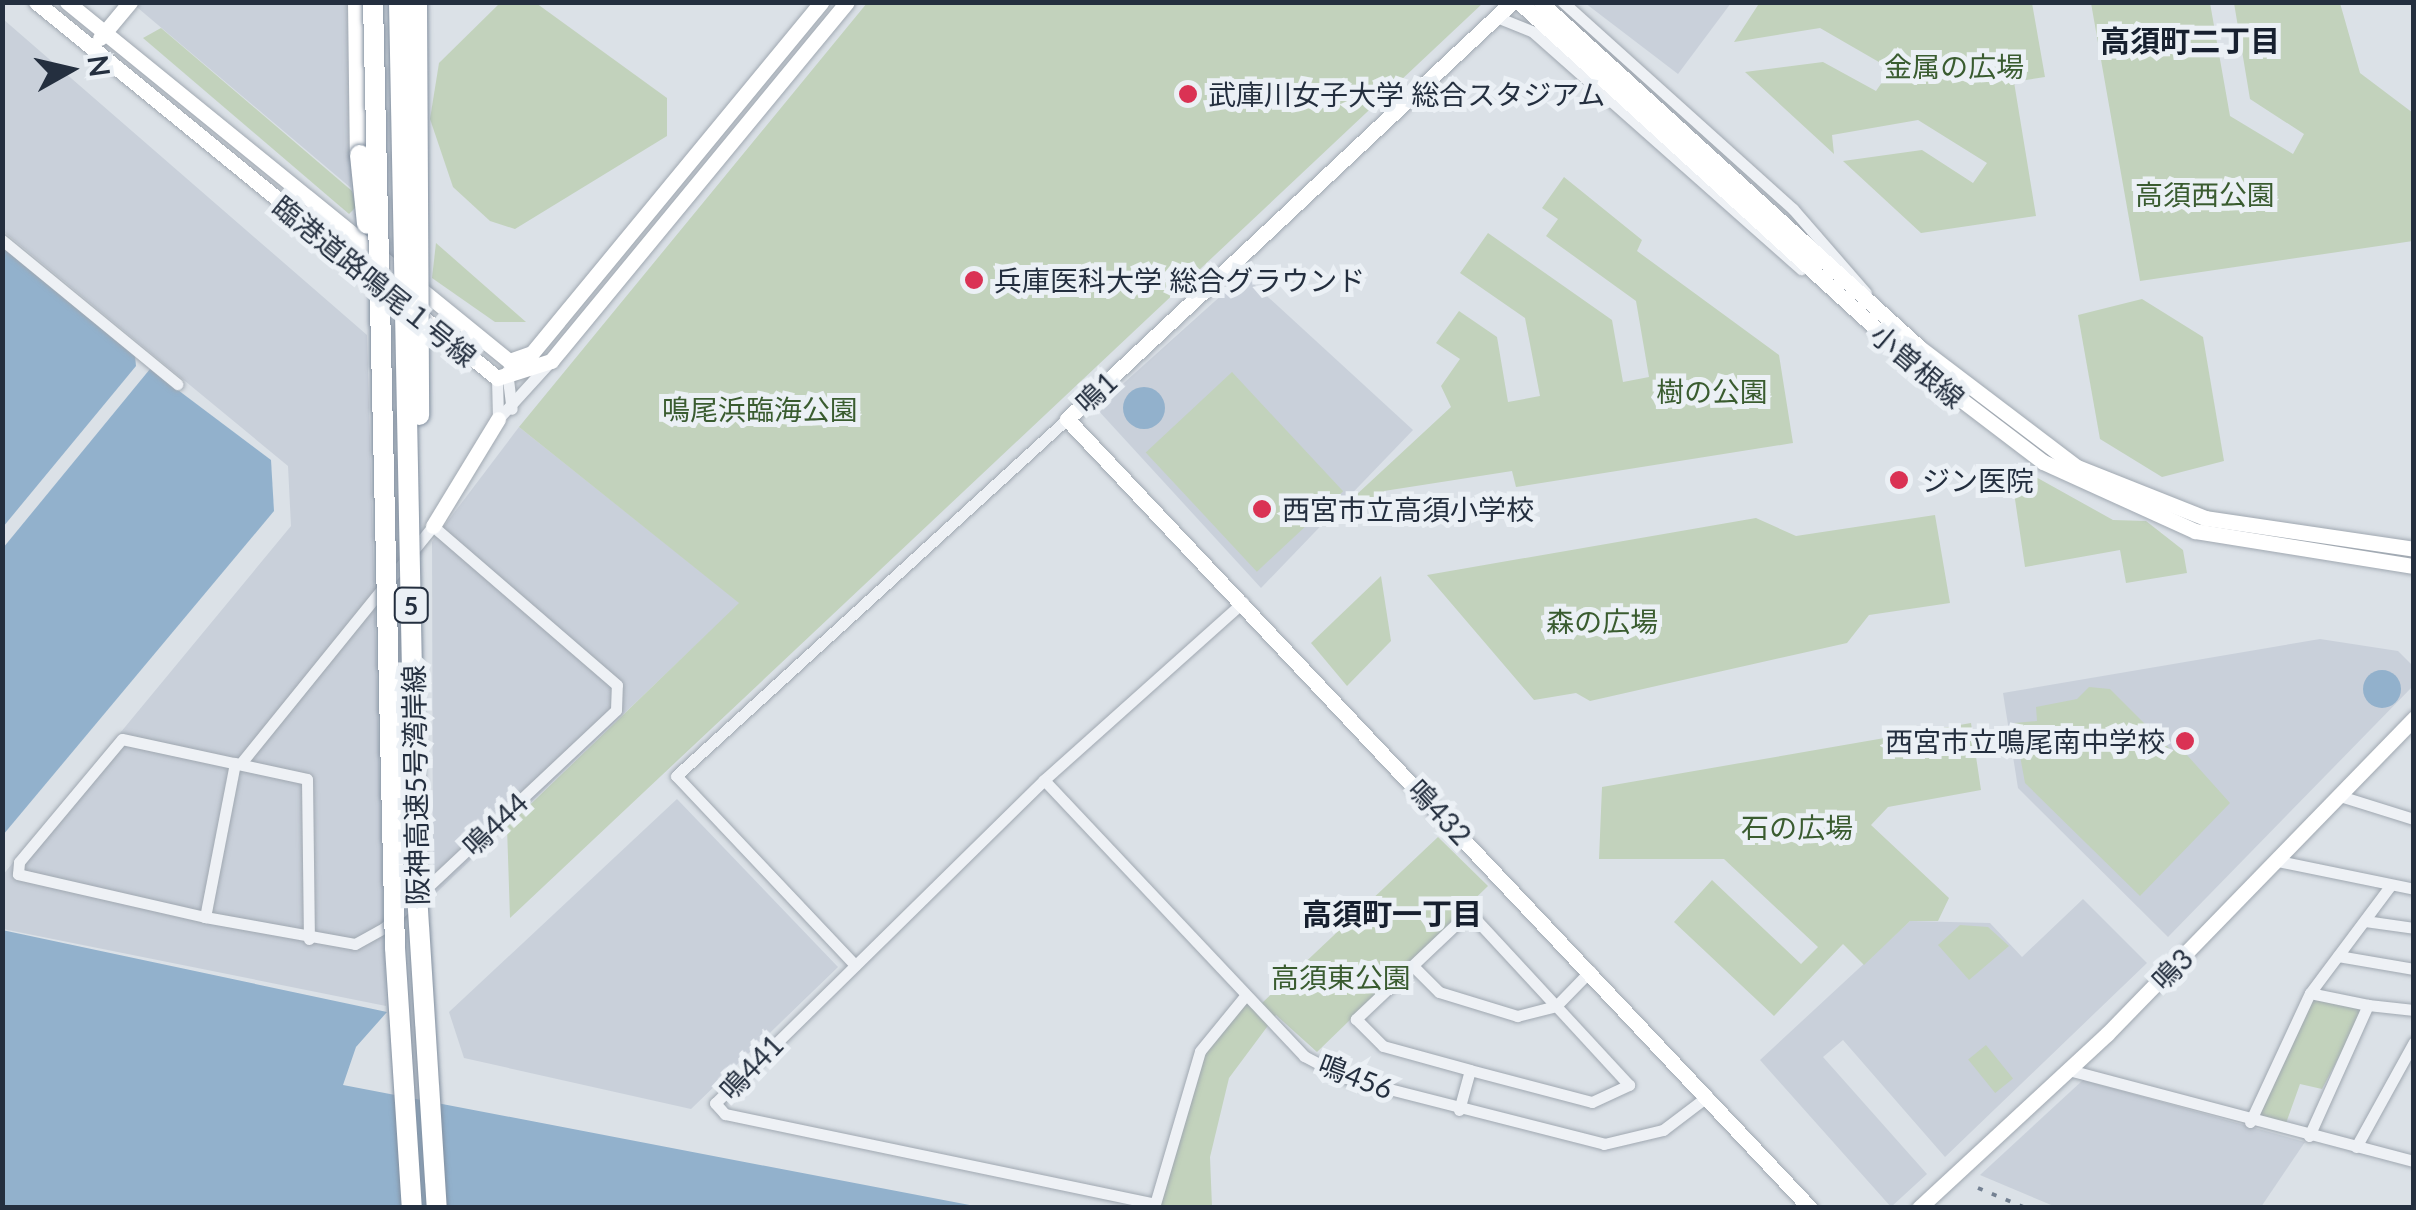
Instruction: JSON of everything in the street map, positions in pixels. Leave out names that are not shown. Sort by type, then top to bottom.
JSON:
[{"type":"highway","name":"5","points":[[358,2],[360,155],[382,375]]},
{"type":"highway","name":"阪神高速5号湾岸線","points":[[374,2],[395,948],[412,1208]]},
{"type":"highway","name":"阪神高速5号湾岸線","points":[[399,2],[413,685],[437,1208]]},
{"type":"highway","name":"5","points":[[413,685],[422,340],[417,2]]},
{"type":"street","name":"臨港道路鳴尾１号線","points":[[36,2],[504,378],[550,362],[847,2]]},
{"type":"street","name":"臨港道路鳴尾１号線","points":[[67,2],[500,358],[532,353],[821,2]]},
{"type":"street","points":[[91,49],[130,2]]},
{"type":"street","points":[[1515,2],[1876,307]]},
{"type":"street","name":"鳴1","points":[[855,965],[676,776],[1515,2]]},
{"type":"street","points":[[1540,2],[1768,215],[1886,338]]},
{"type":"street","name":"小曽根線","points":[[1563,2],[1793,209],[1876,307],[2024,432],[2117,486],[2205,518],[2414,550]]},
{"type":"street","name":"小曽根線","points":[[1499,18],[1532,32],[1996,430],[2126,506],[2225,538],[2414,566]]},
{"type":"street","points":[[2,240],[177,384]]},
{"type":"street","points":[[500,358],[505,414]]},
{"type":"street","points":[[205,917],[237,764],[433,526],[505,414],[550,362]]},
{"type":"street","name":"鳴432","points":[[1067,419],[1810,1208]]},
{"type":"street","name":"鳴444","points":[[237,764],[122,739],[17,868],[28,882],[309,939],[356,944],[384,928],[616,710],[617,684],[433,526]]},
{"type":"street","name":"鳴441","points":[[1243,602],[1044,780],[720,1094],[717,1110],[1155,1204],[1200,1051],[1245,996]]},
{"type":"street","name":"鳴3","points":[[1920,1208],[2069,1070],[2414,718]]},
{"type":"street","points":[[237,764],[307,779],[309,939]]},
{"type":"street","name":"鳴456","points":[[1044,780],[1304,1056],[1460,1110],[1626,1143],[1663,1130],[1708,1096]]},
{"type":"street","points":[[2340,796],[2414,819]]},
{"type":"street","points":[[2278,861],[2414,889]]},
{"type":"street","points":[[2250,1122],[2310,993],[2390,886]]},
{"type":"street","points":[[1469,912],[1629,1085],[1613,1099],[1470,1070],[1384,1046],[1356,1019],[1414,967],[1469,912]]},
{"type":"street","points":[[2365,921],[2414,928]]},
{"type":"street","points":[[2338,956],[2414,968]]},
{"type":"street","points":[[1414,967],[1439,992],[1518,1016],[1556,1006],[1590,971]]},
{"type":"street","points":[[2310,993],[2414,1010]]},
{"type":"street","points":[[2309,1136],[2368,1005]]},
{"type":"street","points":[[2356,1147],[2414,1042]]},
{"type":"street","points":[[1460,1110],[1470,1070]]},
{"type":"street","points":[[2069,1070],[2250,1122],[2414,1161]]},
{"type":"shaded area","points":[[132,3],[351,3],[351,188]]},
{"type":"shaded area","points":[[1585,3],[1731,3],[1678,74]]},
{"type":"shaded area","points":[[3,19],[367,335],[386,1006],[3,929],[2,876],[291,526],[288,466],[3,231]]},
{"type":"shaded area","name":"西宮市立高須小学校","points":[[1244,275],[1413,430],[1261,588],[1096,408]]},
{"type":"shaded area","points":[[519,427],[740,603],[433,896],[432,542]]},
{"type":"shaded area","name":"西宮市立鳴尾南中学校","points":[[2320,639],[2398,651],[2413,666],[2413,686],[2168,937],[2018,788],[2003,693]]},
{"type":"shaded area","points":[[677,799],[838,967],[691,1109],[464,1058],[449,1012]]},
{"type":"shaded area","points":[[2083,899],[2147,963],[1945,1157],[1843,1040],[1823,1057],[1927,1174],[1891,1207],[1760,1060],[1910,921],[1990,923],[2022,957]]},
{"type":"shaded area","points":[[2083,1080],[2305,1142],[2261,1207],[2056,1207],[1980,1175]]},
{"type":"green space","points":[[501,2],[536,3],[667,98],[667,136],[515,229],[490,221],[453,187],[430,119],[439,63]]},
{"type":"green space","name":"金属の広場","points":[[1760,2],[2032,3],[2045,77],[2014,82],[2036,216],[1921,233],[1843,161],[1922,150],[1973,183],[1987,163],[1918,120],[1832,135],[1834,154],[1745,72],[1823,62],[1876,91],[1891,69],[1820,28],[1734,42]]},
{"type":"green space","name":"鳴尾浜臨海公園","points":[[867,3],[1483,3],[510,918],[507,827],[739,603],[519,427]]},
{"type":"green space","name":"高須西公園","points":[[2091,3],[2210,3],[2230,116],[2293,154],[2304,134],[2250,99],[2234,3],[2340,3],[2360,73],[2413,113],[2413,241],[2140,281]]},
{"type":"green space","points":[[161,28],[352,191],[356,207],[349,214],[143,38]]},
{"type":"green space","name":"樹の公園","points":[[1564,177],[1642,240],[1637,251],[1779,355],[1793,443],[1516,487],[1512,471],[1384,491],[1385,502],[1362,506],[1355,496],[1451,407],[1441,386],[1460,359],[1436,343],[1459,311],[1497,337],[1508,402],[1540,396],[1525,318],[1460,273],[1488,233],[1612,320],[1623,382],[1649,377],[1636,301],[1546,236],[1558,219],[1542,208]]},
{"type":"green space","points":[[436,243],[526,322],[495,322],[432,278]]},
{"type":"green space","points":[[2142,299],[2203,337],[2224,461],[2162,477],[2100,439],[2078,315]]},
{"type":"green space","points":[[1232,372],[1343,491],[1257,572],[1146,452]]},
{"type":"green space","points":[[2034,476],[2113,520],[2146,521],[2183,550],[2187,573],[2126,583],[2120,550],[2025,567],[2012,479]]},
{"type":"green space","name":"森の広場","points":[[1935,515],[1950,603],[1869,615],[1847,643],[1590,701],[1576,693],[1534,700],[1427,575],[1756,518],[1796,536]]},
{"type":"green space","points":[[1381,576],[1391,641],[1347,686],[1311,643]]},
{"type":"green space","points":[[2089,687],[2110,689],[2172,751],[2178,745],[2230,803],[2140,896],[2025,783],[2014,723],[2037,721],[2036,707],[2077,699]]},
{"type":"green space","name":"石の広場","points":[[1971,723],[1981,790],[1888,807],[1871,825],[1949,898],[1938,921],[1910,921],[1864,965],[1843,944],[1774,1016],[1674,922],[1712,880],[1801,964],[1818,947],[1724,859],[1599,859],[1602,787]]},
{"type":"green space","name":"高須東公園","points":[[1438,837],[1488,886],[1317,1052],[1276,1015],[1229,1078],[1210,1157],[1212,1207],[1157,1208],[1204,1050],[1253,995],[1262,1003]]},
{"type":"green space","points":[[1960,925],[1988,927],[2009,946],[1969,980],[1938,945]]},
{"type":"green space","points":[[2311,996],[2365,1008],[2322,1089],[2300,1084],[2285,1126],[2255,1120]]},
{"type":"green space","points":[[1986,1045],[2013,1078],[1995,1093],[1968,1059]]},
{"type":"water","points":[[3,247],[135,356],[136,366],[3,527]]},
{"type":"water","points":[[150,369],[271,460],[274,511],[3,835],[3,548]]},
{"type":"water","points":[[1144,387],[1159,393],[1165,408],[1159,423],[1144,429],[1129,423],[1123,408],[1129,393]]},
{"type":"water","points":[[2382,670],[2395,676],[2401,689],[2395,702],[2382,708],[2369,702],[2363,689],[2369,676]]},
{"type":"water","points":[[2,930],[387,1012],[356,1047],[343,1085],[980,1207],[3,1207]]},
{"type":"railway","points":[[1978,1188],[2026,1208]]},
{"type":"place","name":"武庫川女子大学 総合スタジアム","points":[[1188,94]]},
{"type":"place","name":"兵庫医科大学 総合グラウンド","points":[[974,280]]},
{"type":"place","name":"ジン医院","points":[[1899,480]]},
{"type":"place","name":"西宮市立高須小学校","points":[[1262,509]]},
{"type":"place","name":"西宮市立鳴尾南中学校","points":[[2185,741]]},
{"type":"district","name":"高須町二丁目","points":[[2190,40]]},
{"type":"district","name":"高須町一丁目","points":[[1392,913]]}]
